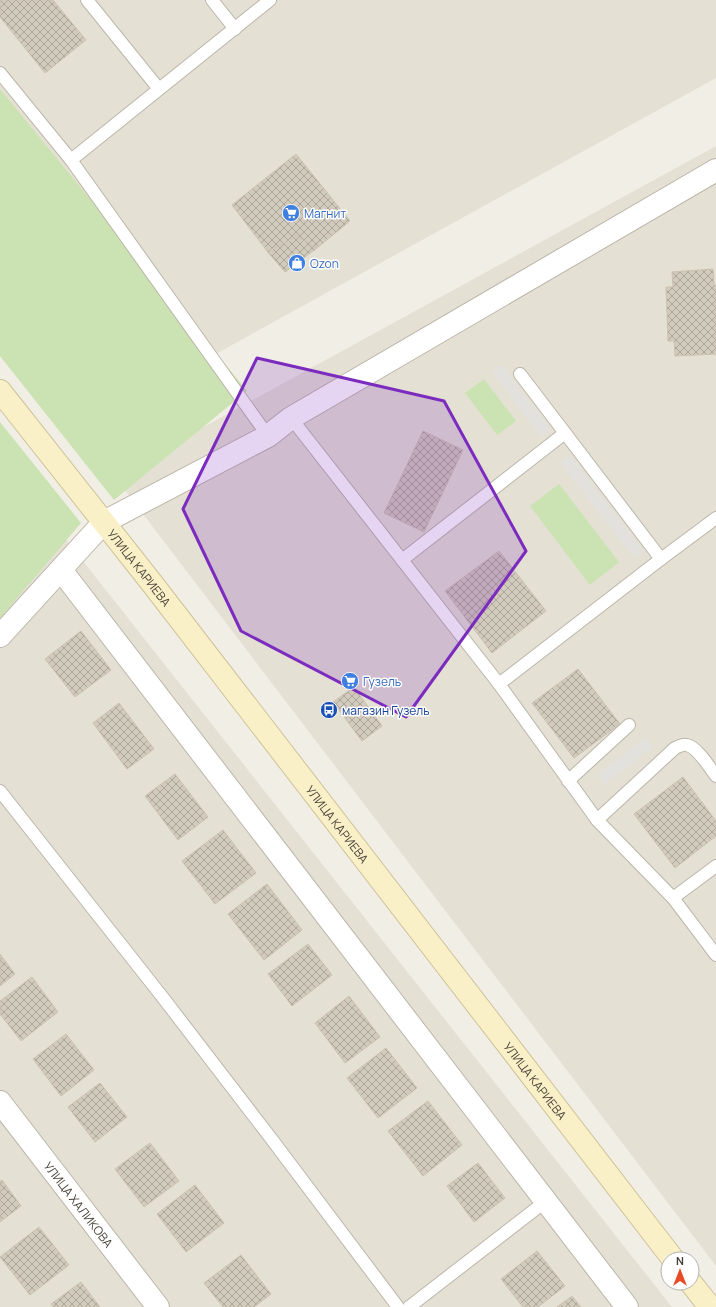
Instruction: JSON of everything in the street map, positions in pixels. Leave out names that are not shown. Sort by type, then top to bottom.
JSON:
[{"type":"main road","name":"УЛИЦА КАРИЕВА","points":[[0,391],[104,522],[666,1251]]},
{"type":"main road","points":[[697,1291],[710,1307]]},
{"type":"street","points":[[0,636],[104,522],[268,436],[291,418],[716,170]]},
{"type":"street","points":[[61,570],[627,1307]]},
{"type":"street","name":"УЛИЦА ХАЛИКОВА","points":[[0,1102],[158,1307]]},
{"type":"lane","points":[[87,0],[159,89]]},
{"type":"lane","points":[[212,0],[235,29]]},
{"type":"lane","points":[[71,160],[270,0]]},
{"type":"lane","points":[[0,73],[71,160],[268,436]]},
{"type":"lane","points":[[520,374],[661,559]]},
{"type":"lane","points":[[291,418],[499,684],[597,820],[673,898],[716,955]]},
{"type":"lane","points":[[402,560],[565,433]]},
{"type":"lane","points":[[499,684],[716,518]]},
{"type":"lane","points":[[568,781],[629,725]]},
{"type":"lane","points":[[597,820],[675,748],[681,745],[688,745],[697,751],[716,776]]},
{"type":"lane","points":[[0,791],[174,1012],[398,1307]]},
{"type":"lane","points":[[673,898],[716,866]]},
{"type":"lane","points":[[409,1307],[546,1201]]},
{"type":"highlighted area","points":[[257,358],[444,401],[526,551],[406,717],[241,631],[183,509]]},
{"type":"shaded area","points":[[0,0],[716,0],[716,78],[76,431],[0,334]]},
{"type":"shaded area","points":[[716,146],[716,1266],[114,476]]},
{"type":"shaded area","points":[[501,365],[551,430],[542,438],[492,372]]},
{"type":"shaded area","points":[[570,455],[643,551],[634,558],[560,462]]},
{"type":"shaded area","points":[[0,456],[672,1307],[0,1307]]},
{"type":"shaded area","points":[[646,738],[653,747],[605,784],[598,774]]},
{"type":"green space","points":[[0,89],[247,391],[114,500],[0,356]]},
{"type":"green space","points":[[484,379],[516,421],[497,435],[465,393]]},
{"type":"green space","points":[[0,422],[81,523],[0,618]]},
{"type":"green space","points":[[559,484],[619,562],[590,585],[530,506]]},
{"type":"building","points":[[0,0],[53,0],[86,40],[45,73],[0,17]]},
{"type":"building","name":"Магнит","points":[[296,154],[350,221],[285,272],[232,205]]},
{"type":"building","points":[[295,235],[317,248],[285,272],[267,251],[285,243]]},
{"type":"building","points":[[713,269],[714,285],[716,285],[716,354],[675,356],[674,341],[668,341],[666,287],[673,287],[672,272]]},
{"type":"building","points":[[423,431],[463,450],[424,532],[384,513]]},
{"type":"building","points":[[499,551],[546,611],[492,653],[445,591]]},
{"type":"building","points":[[81,631],[111,670],[75,697],[45,659]]},
{"type":"building","points":[[578,669],[620,724],[574,758],[532,703]]},
{"type":"building","points":[[354,687],[382,726],[362,741],[333,702]]},
{"type":"building","points":[[119,703],[154,749],[127,769],[93,723]]},
{"type":"building","points":[[175,774],[208,817],[178,840],[145,796]]},
{"type":"building","points":[[683,777],[716,821],[716,836],[675,868],[634,814]]},
{"type":"building","points":[[223,830],[256,873],[215,904],[182,861]]},
{"type":"building","points":[[267,884],[302,930],[264,960],[228,914]]},
{"type":"building","points":[[308,944],[332,975],[292,1006],[268,974]]},
{"type":"building","points":[[0,954],[15,974],[0,986]]},
{"type":"building","points":[[32,977],[58,1012],[21,1041],[0,1014],[0,1001]]},
{"type":"building","points":[[349,996],[380,1037],[345,1063],[315,1023]]},
{"type":"building","points":[[66,1034],[94,1070],[61,1096],[33,1059]]},
{"type":"building","points":[[386,1048],[417,1088],[378,1118],[347,1078]]},
{"type":"building","points":[[100,1083],[127,1117],[95,1142],[68,1107]]},
{"type":"building","points":[[428,1101],[462,1145],[423,1176],[388,1131]]},
{"type":"building","points":[[150,1143],[179,1181],[144,1207],[115,1169]]},
{"type":"building","points":[[478,1163],[505,1198],[474,1222],[447,1186]]},
{"type":"building","points":[[2,1180],[21,1206],[0,1222],[0,1181]]},
{"type":"building","points":[[195,1185],[224,1223],[186,1252],[157,1214]]},
{"type":"building","points":[[39,1227],[69,1265],[30,1295],[0,1257]]},
{"type":"building","points":[[537,1251],[565,1286],[538,1307],[523,1307],[501,1279]]},
{"type":"building","points":[[241,1255],[271,1294],[254,1307],[223,1307],[204,1283]]},
{"type":"building","points":[[81,1282],[100,1307],[53,1307],[51,1304]]},
{"type":"building","points":[[572,1296],[581,1307],[557,1307]]},
{"type":"place","name":"Магнит","points":[[291,213]]},
{"type":"place","name":"Ozon","points":[[297,263]]},
{"type":"place","name":"Гузель","points":[[350,681]]},
{"type":"place","name":"магазин Гузель","points":[[329,710]]}]
